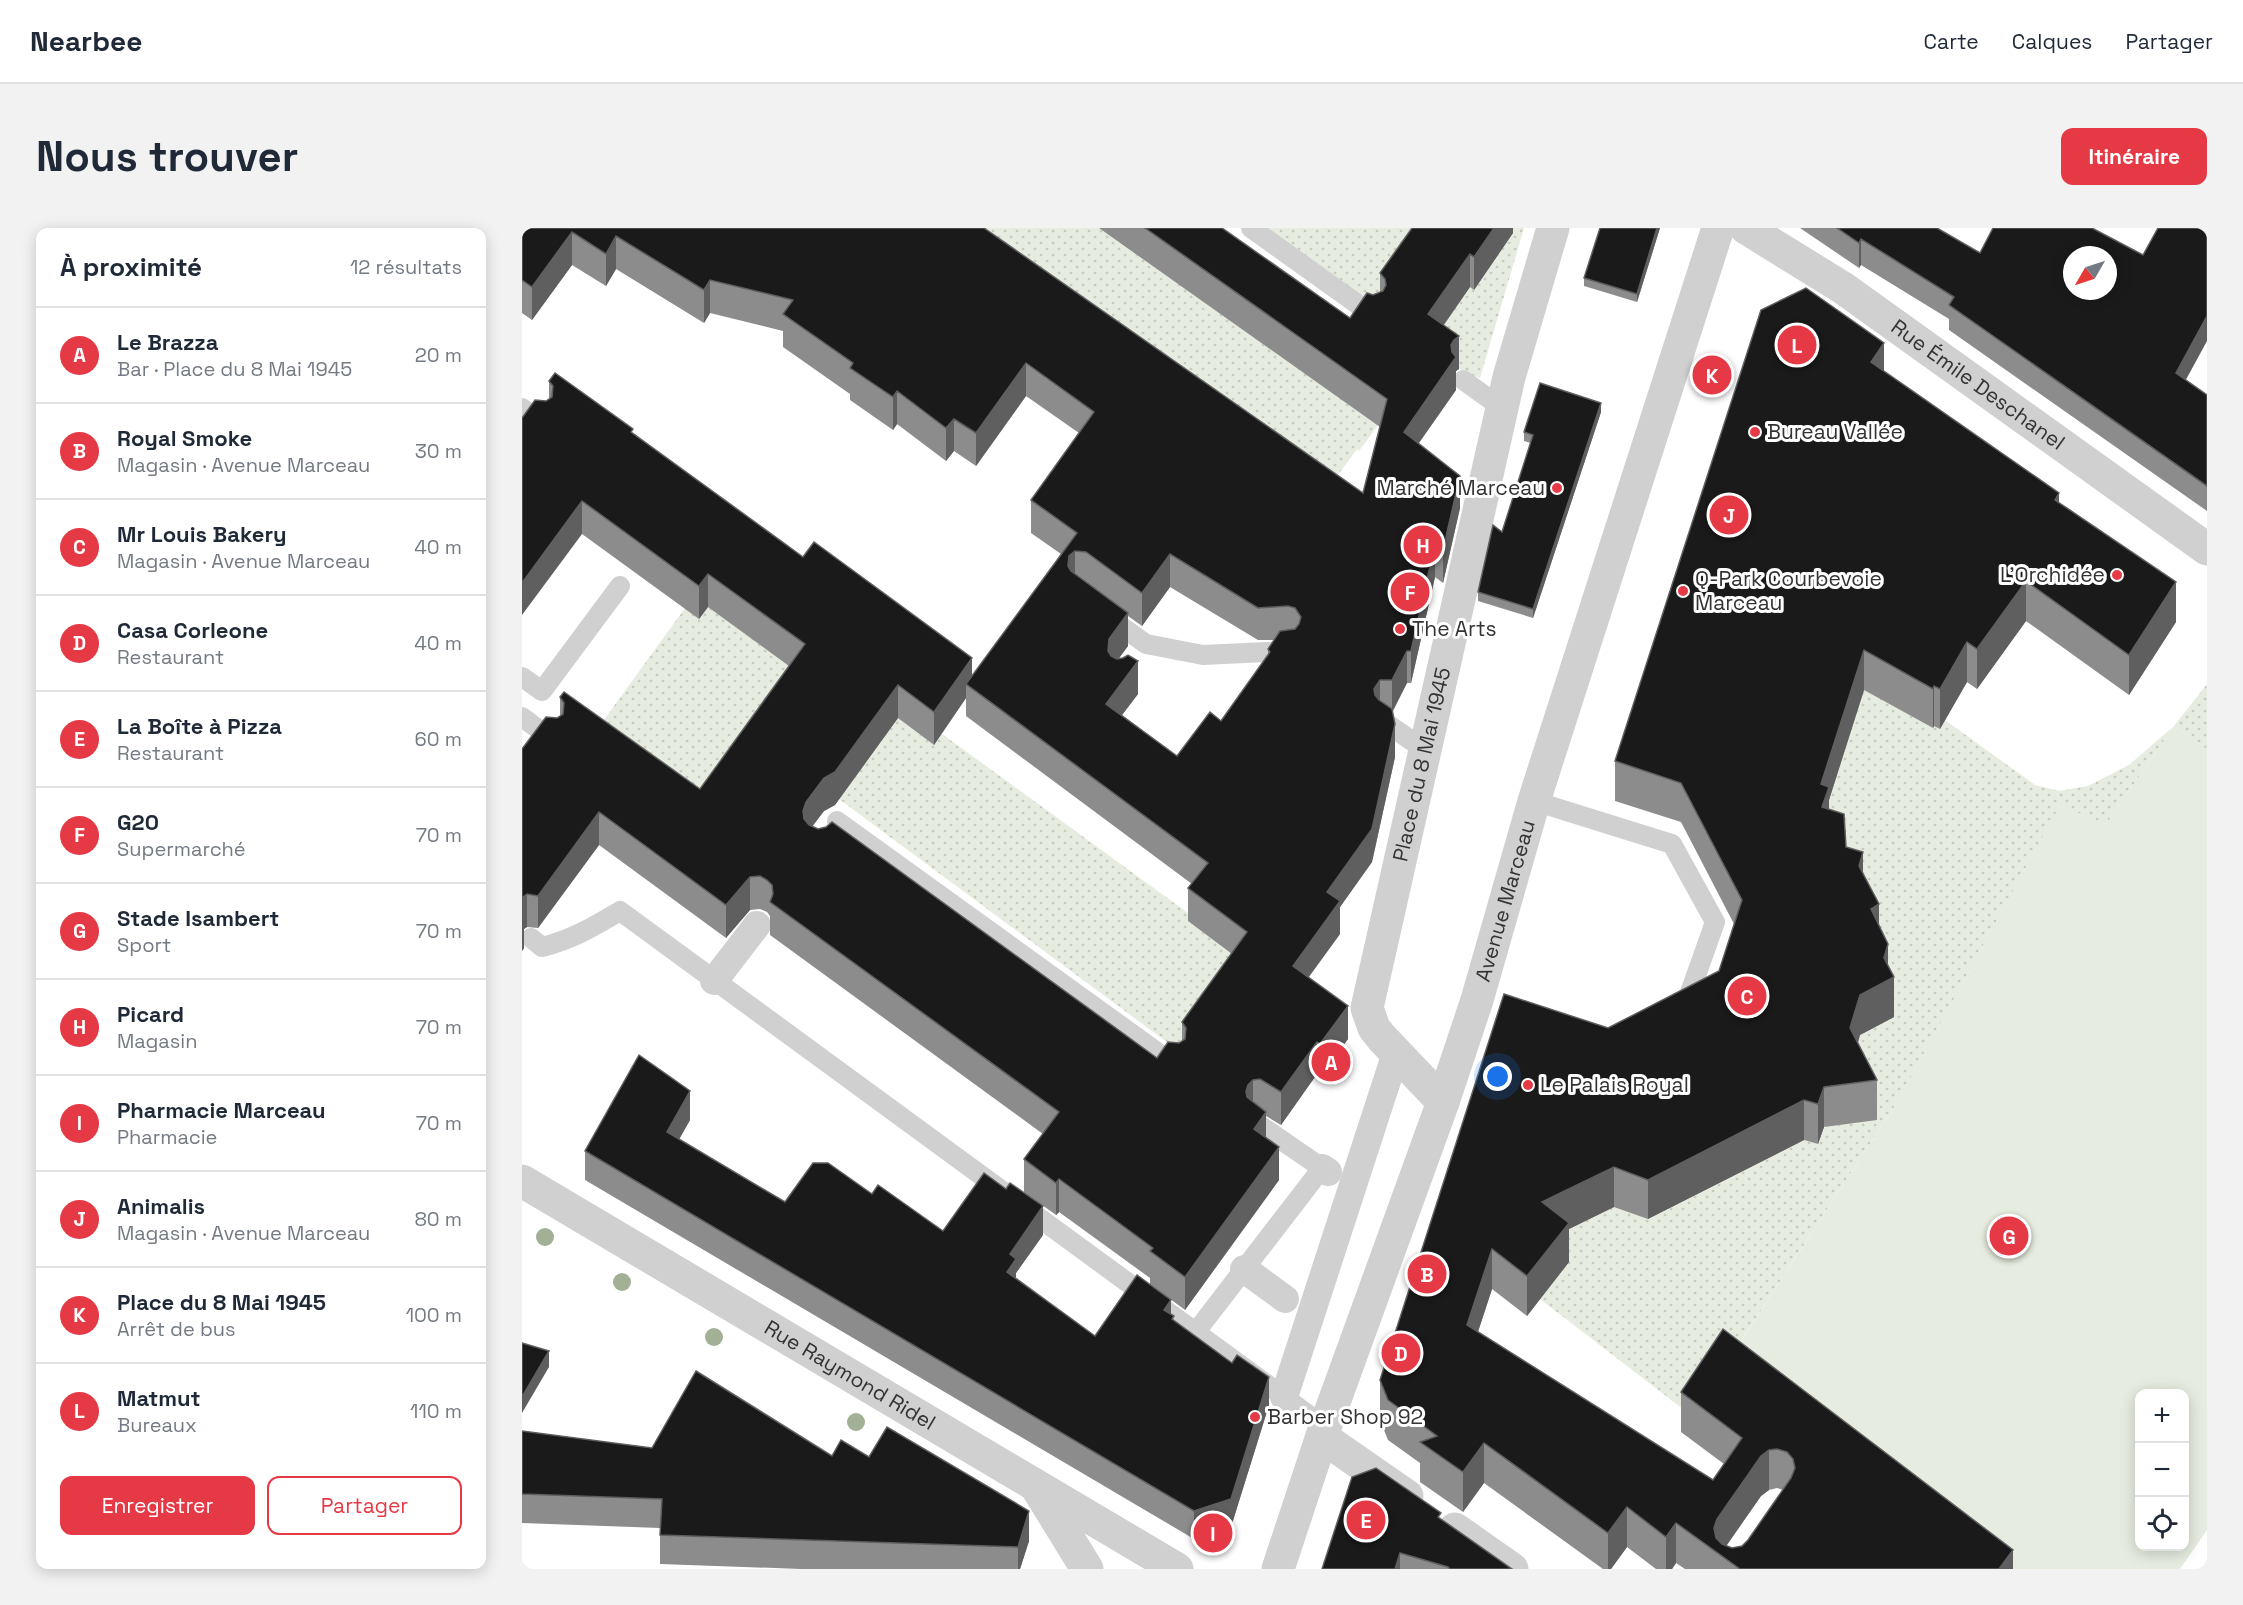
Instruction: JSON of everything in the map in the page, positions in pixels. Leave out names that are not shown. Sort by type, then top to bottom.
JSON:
[{"type":"street","name":"Place du 8 Mai 1945","points":[[1443,1102],[1374,1028],[1367,1008],[1509,377],[1553,228]]},
{"type":"street","name":"Avenue Marceau","points":[[1278,1569],[1324,1432],[1443,1102],[1487,1006],[1534,801],[1718,228]]},
{"type":"street","name":"Rue Émile Deschanel","points":[[1746,228],[1843,288],[2207,549]]},
{"type":"street","points":[[819,845],[837,821]]},
{"type":"street","points":[[714,981],[757,926]]},
{"type":"street","points":[[1284,1397],[1298,1310],[1336,1178],[1396,1053]]},
{"type":"street","name":"Rue Raymond Ridel","points":[[522,1181],[1034,1482],[1170,1567]]},
{"type":"street","points":[[1244,1269],[1298,1310]]},
{"type":"street","points":[[1324,1432],[1512,1569]]},
{"type":"street","points":[[1034,1482],[1087,1569]]},
{"type":"lane","points":[[1251,228],[1374,316]]},
{"type":"lane","points":[[1463,380],[1502,408]]},
{"type":"lane","points":[[522,408],[542,423]]},
{"type":"lane","points":[[522,677],[542,691],[620,586]]},
{"type":"lane","points":[[1088,602],[1146,644],[1203,654],[1289,651]]},
{"type":"lane","points":[[1132,662],[1146,644]]},
{"type":"lane","points":[[522,717],[553,740]]},
{"type":"lane","points":[[1386,723],[1425,750]]},
{"type":"lane","points":[[1534,801],[1672,844],[1715,922],[1687,1001],[1668,1013]]},
{"type":"lane","points":[[837,821],[1175,1065]]},
{"type":"lane","points":[[531,938],[542,947],[558,943],[583,933],[620,911],[1284,1397],[1324,1432]]},
{"type":"lane","points":[[1195,1333],[1244,1269],[1336,1178],[1258,1124]]},
{"type":"shaded area","points":[[937,228],[1099,228],[1378,425],[1359,451],[1357,449],[1322,497]]},
{"type":"shaded area","points":[[1264,228],[1524,228],[1480,378],[1467,374]]},
{"type":"shaded area","points":[[739,565],[805,677],[661,875],[588,742],[685,608],[699,619]]},
{"type":"shaded area","points":[[1854,684],[1933,728],[1934,726],[1940,729],[1945,720],[2035,785],[2059,791],[2088,786],[2129,765],[2174,726],[2106,824],[2060,805],[1897,1102],[1692,1416],[1540,1299],[1568,1263],[1544,1243],[1570,1208],[1626,1201],[1649,1219],[1804,1140],[1818,1144],[1824,1128],[1841,1119],[1855,1122],[1867,1115],[1850,1068],[1821,824],[1845,750]]},
{"type":"shaded area","points":[[2207,684],[2207,749],[2174,726]]},
{"type":"shaded area","points":[[898,718],[934,745],[942,734],[1192,916],[1189,922],[1247,965],[1183,1054],[839,799]]},
{"type":"shaded area","points":[[2174,726],[2207,749],[2207,1530],[2180,1569],[1985,1569],[1723,1369],[1897,1102],[2060,804],[2106,824]]},
{"type":"building","points":[[522,228],[984,228],[1363,493],[1387,399],[1145,228],[1222,228],[1350,318],[1367,293],[1373,295],[1383,291],[1386,285],[1385,279],[1380,273],[1412,228],[1494,228],[1474,257],[1470,254],[1428,314],[1459,336],[1451,345],[1456,357],[1404,432],[1460,476],[1443,550],[1435,544],[1411,651],[1407,651],[1392,680],[1380,680],[1374,689],[1379,700],[1392,709],[1395,724],[1372,829],[1327,892],[1340,901],[1293,966],[1348,1006],[1320,1044],[1317,1042],[1281,1092],[1260,1079],[1253,1080],[1248,1085],[1247,1097],[1266,1112],[1254,1129],[1279,1147],[1185,1277],[1150,1251],[1153,1248],[1059,1179],[1056,1183],[1024,1159],[1059,1112],[770,902],[773,894],[772,885],[767,880],[760,876],[750,877],[726,905],[599,812],[538,896],[527,894],[522,898],[522,749],[546,717],[557,718],[563,714],[564,703],[560,697],[564,692],[700,789],[805,644],[708,574],[699,586],[582,501],[522,583],[522,418],[535,400],[546,401],[552,397],[553,386],[549,381],[555,373],[633,429],[631,432],[803,557],[814,542],[972,658],[934,712],[898,685],[835,772],[824,778],[806,802],[803,811],[804,819],[809,825],[818,829],[832,822],[1157,1058],[1168,1042],[1179,1043],[1185,1039],[1186,1028],[1182,1022],[1247,932],[1188,888],[1208,863],[966,684],[1077,533],[1031,500],[1094,412],[1026,363],[976,433],[954,419],[946,428],[897,391],[893,397],[850,368],[853,363],[783,314],[793,300],[710,280],[704,290],[616,236],[606,254],[572,232],[532,287],[522,280]],"holes":[[[1075,551],[1086,552],[1142,593],[1170,554],[1258,608],[1288,606],[1295,608],[1301,617],[1299,624],[1295,629],[1280,631],[1268,649],[1270,652],[1221,721],[1210,712],[1177,756],[1106,704],[1138,661],[1128,655],[1117,659],[1108,651],[1109,639],[1128,613],[1071,571],[1068,566],[1069,556]]]},
{"type":"building","points":[[1600,228],[1657,228],[1637,294],[1584,278]]},
{"type":"building","points":[[1837,228],[1937,228],[1980,253],[1993,228],[2092,228],[2143,255],[2158,228],[2207,228],[2207,316],[2176,373],[2207,395],[2207,486],[1949,305],[1954,297],[1861,239],[1859,243]]},
{"type":"building","points":[[1806,288],[1884,343],[1871,362],[2059,493],[2055,500],[2176,582],[2129,655],[2026,581],[1977,649],[1967,642],[1940,689],[1934,686],[1933,689],[1864,650],[1821,784],[1829,787],[1822,807],[1844,814],[1846,847],[1863,852],[1859,866],[1879,904],[1871,909],[1888,944],[1884,958],[1894,977],[1860,995],[1850,1028],[1877,1080],[1824,1087],[1818,1104],[1804,1100],[1648,1180],[1614,1167],[1542,1202],[1569,1223],[1527,1276],[1492,1249],[1467,1325],[1713,1480],[1742,1438],[1681,1392],[1723,1329],[2013,1550],[1999,1569],[1740,1569],[1676,1523],[1666,1537],[1627,1507],[1608,1533],[1484,1443],[1463,1472],[1420,1442],[1437,1436],[1388,1400],[1380,1380],[1504,994],[1608,1028],[1719,971],[1742,900],[1681,783],[1615,761],[1761,310]],"holes":[[[1777,1449],[1787,1452],[1793,1459],[1795,1468],[1791,1478],[1748,1540],[1742,1546],[1732,1548],[1722,1544],[1716,1538],[1714,1528],[1717,1519],[1761,1456],[1769,1450]]]},
{"type":"building","points":[[1540,383],[1601,403],[1533,609],[1478,592],[1493,525],[1502,532],[1533,435],[1524,432]]},
{"type":"building","points":[[639,1055],[690,1091],[667,1132],[785,1202],[813,1163],[828,1163],[872,1194],[878,1185],[943,1231],[984,1173],[1006,1189],[1010,1183],[1043,1206],[1010,1254],[1016,1259],[1007,1272],[1095,1336],[1137,1275],[1171,1300],[1164,1310],[1174,1316],[1172,1319],[1232,1363],[1237,1355],[1269,1377],[1231,1499],[1194,1511],[585,1151]]},
{"type":"building","points":[[522,1343],[549,1351],[522,1397]]},
{"type":"building","points":[[696,1371],[832,1456],[841,1440],[869,1457],[887,1427],[1029,1511],[1018,1547],[660,1535],[662,1499],[522,1494],[522,1431],[652,1448]]},
{"type":"building","points":[[1376,1468],[1441,1513],[1438,1517],[1512,1569],[1450,1569],[1400,1553],[1395,1569],[1322,1569],[1352,1477]]},
{"type":"place","name":"Matmut","points":[[1797,345]]},
{"type":"place","name":"Place du 8 Mai 1945","points":[[1712,375]]},
{"type":"place","name":"Bureau Vallée","points":[[1755,432]]},
{"type":"place","name":"Marché Marceau","points":[[1557,488]]},
{"type":"place","name":"Animalis","points":[[1729,515]]},
{"type":"place","name":"Picard","points":[[1423,545]]},
{"type":"place","name":"L'Orchidée","points":[[2117,575]]},
{"type":"place","name":"Q-Park Courbevoie Marceau","points":[[1683,591]]},
{"type":"place","name":"G20","points":[[1410,592]]},
{"type":"place","name":"The Arts","points":[[1400,629]]},
{"type":"place","name":"Mr Louis Bakery","points":[[1747,996]]},
{"type":"place","name":"Le Brazza","points":[[1331,1062]]},
{"type":"place","name":"Le Palais Royal","points":[[1528,1085]]},
{"type":"place","name":"Stade Isambert","points":[[2009,1236]]},
{"type":"place","name":"Royal Smoke","points":[[1427,1274]]},
{"type":"place","name":"Casa Corleone","points":[[1401,1353]]},
{"type":"place","name":"Barber Shop 92","points":[[1255,1417]]},
{"type":"place","name":"La Boîte à Pizza","points":[[1366,1520]]},
{"type":"place","name":"Pharmacie Marceau","points":[[1213,1533]]}]
